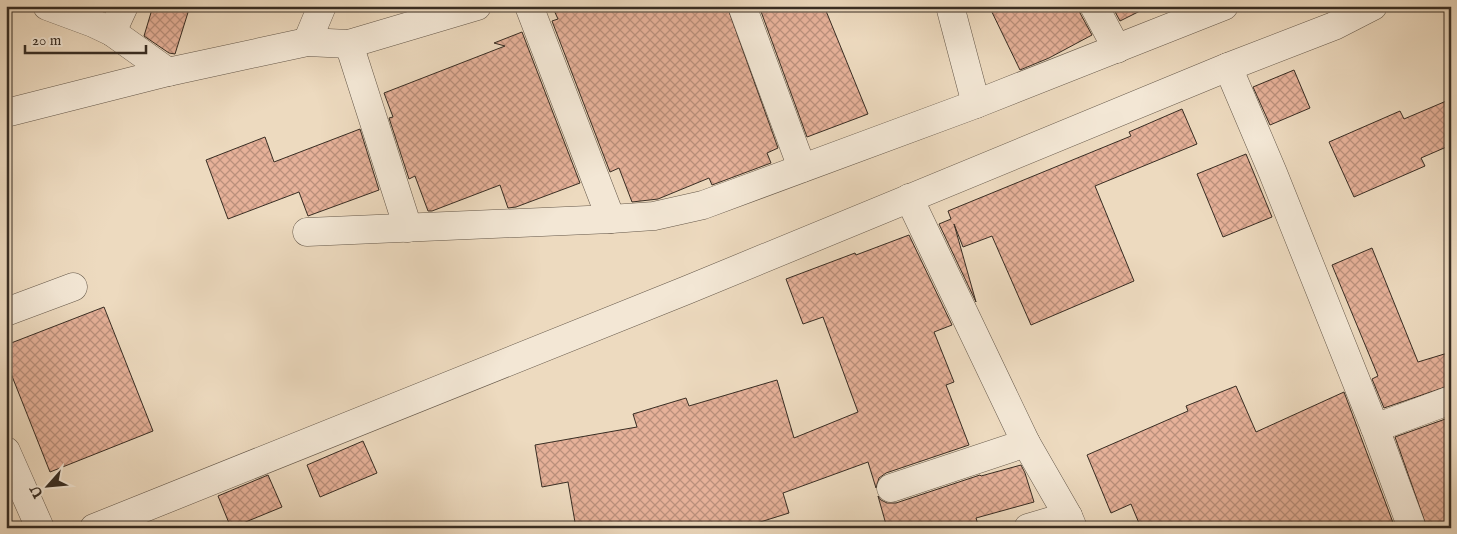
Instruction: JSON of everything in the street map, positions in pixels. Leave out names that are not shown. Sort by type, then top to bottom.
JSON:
[{"type":"street","points":[[47,6],[112,32],[168,72]]},
{"type":"street","points":[[112,32],[124,6]]},
{"type":"street","points":[[307,42],[322,6]]},
{"type":"street","points":[[6,113],[168,72],[307,42],[349,44],[477,6]]},
{"type":"street","points":[[530,6],[611,219]]},
{"type":"street","points":[[742,6],[802,168]]},
{"type":"street","points":[[950,6],[976,104]]},
{"type":"street","points":[[1094,6],[1117,49]]},
{"type":"street","points":[[307,232],[611,219],[654,216],[703,205],[976,104],[1224,6]]},
{"type":"street","points":[[94,528],[668,298],[1228,67],[1334,26],[1373,6]]},
{"type":"street","points":[[349,44],[408,228]]},
{"type":"street","points":[[1228,67],[1375,428],[1412,528]]},
{"type":"street","points":[[909,198],[1026,443],[1070,522],[1028,528]]},
{"type":"street","points":[[6,312],[73,287]]},
{"type":"street","points":[[1375,428],[1451,400]]},
{"type":"street","points":[[891,488],[1026,443]]},
{"type":"street","points":[[6,452],[40,528]]},
{"type":"building","points":[[153,6],[190,6],[175,54],[169,53],[144,36]]},
{"type":"building","points":[[552,6],[727,6],[778,148],[767,153],[771,163],[712,185],[709,178],[658,199],[632,202],[619,168],[610,172],[552,21],[558,19]]},
{"type":"building","points":[[759,6],[824,6],[868,114],[807,137]]},
{"type":"building","points":[[989,6],[1078,6],[1092,35],[1049,58],[1020,70]]},
{"type":"building","points":[[1112,6],[1150,6],[1120,21]]},
{"type":"building","points":[[522,32],[580,183],[516,207],[508,208],[500,185],[428,211],[415,176],[409,179],[389,118],[393,117],[384,93],[505,46],[494,43]]},
{"type":"building","points":[[1294,70],[1310,108],[1270,125],[1253,87]]},
{"type":"building","points":[[1451,99],[1451,145],[1421,158],[1425,166],[1354,197],[1329,142],[1400,111],[1404,119]]},
{"type":"building","points":[[1182,109],[1197,144],[1095,186],[1134,281],[1031,325],[992,236],[963,247],[954,224],[976,302],[939,224],[951,219],[948,211],[1131,136],[1129,132]]},
{"type":"building","points":[[360,129],[379,190],[308,216],[299,192],[228,219],[206,160],[265,137],[274,162]]},
{"type":"building","points":[[1246,154],[1272,217],[1223,237],[1197,174]]},
{"type":"building","points":[[909,235],[952,325],[934,332],[954,382],[946,385],[969,445],[886,473],[879,478],[876,488],[868,462],[783,493],[789,513],[741,528],[576,528],[568,482],[542,487],[535,445],[637,427],[633,414],[686,398],[689,406],[777,380],[794,438],[858,412],[823,317],[803,324],[786,279]]},
{"type":"building","points":[[1372,248],[1418,362],[1451,352],[1451,385],[1384,408],[1372,379],[1378,376],[1332,265]]},
{"type":"building","points":[[104,307],[153,431],[50,472],[6,361],[6,345]]},
{"type":"building","points":[[1236,386],[1256,432],[1344,392],[1395,528],[1141,528],[1131,504],[1111,513],[1087,455],[1188,411],[1186,406]]},
{"type":"building","points":[[1451,417],[1451,528],[1427,528],[1395,437]]},
{"type":"building","points":[[363,441],[377,473],[320,497],[307,465]]},
{"type":"building","points":[[1021,465],[1034,502],[976,518],[979,528],[887,528],[878,496],[887,503],[896,503],[980,475]]},
{"type":"building","points":[[268,475],[282,507],[231,528],[218,496]]}]
